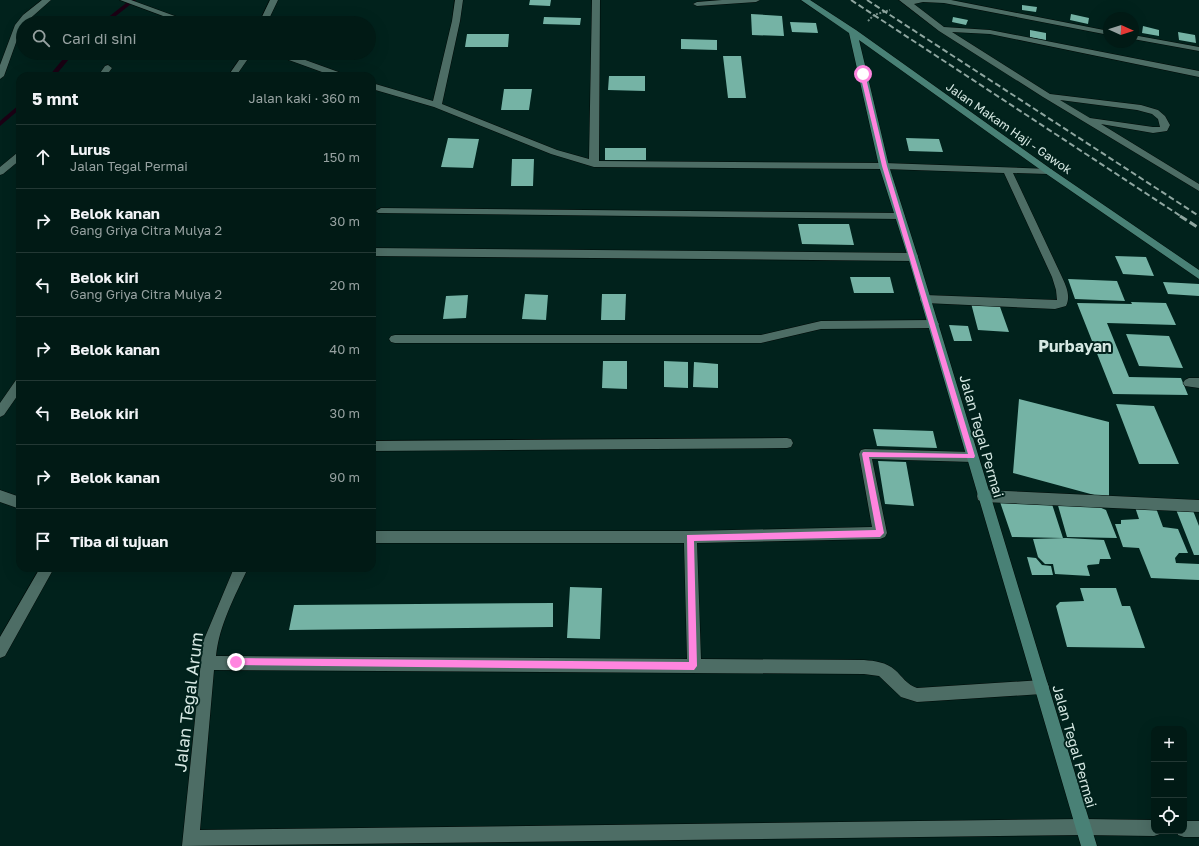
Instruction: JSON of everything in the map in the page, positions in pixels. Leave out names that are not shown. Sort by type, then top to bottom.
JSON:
[{"type":"street","points":[[27,16],[47,0]]},
{"type":"street","points":[[266,16],[274,0]]},
{"type":"street","points":[[437,106],[459,0]]},
{"type":"street","points":[[594,164],[596,0]]},
{"type":"street","points":[[697,4],[756,0]]},
{"type":"street","name":"Jalan Makam Haji - Gawok","points":[[805,0],[853,32],[1048,171],[1199,275]]},
{"type":"street","points":[[905,2],[922,0],[944,1],[1103,32]]},
{"type":"street","points":[[127,1],[170,16]]},
{"type":"street","points":[[905,2],[942,29],[1046,95],[1199,188]]},
{"type":"street","points":[[942,29],[990,32],[1199,74]]},
{"type":"street","name":"Jalan Tegal Permai","points":[[853,32],[884,166],[913,257],[983,496],[1089,846]]},
{"type":"street","points":[[0,76],[16,33]]},
{"type":"street","points":[[1139,38],[1199,50]]},
{"type":"street","points":[[235,72],[243,60]]},
{"type":"street","points":[[297,60],[330,72]]},
{"type":"street","points":[[105,72],[108,68]]},
{"type":"street","points":[[376,87],[437,106],[554,152],[594,164],[884,166],[1048,171]]},
{"type":"street","points":[[1046,95],[1146,109],[1162,118],[1165,126],[1164,129],[1154,130],[1085,119]]},
{"type":"street","points":[[0,172],[16,158]]},
{"type":"street","points":[[925,299],[1055,305],[1062,303],[1063,292],[1057,277],[1007,170]]},
{"type":"street","points":[[381,211],[900,216]]},
{"type":"street","points":[[376,252],[913,257]]},
{"type":"street","points":[[395,339],[761,339],[773,338],[808,327],[822,325],[933,324]]},
{"type":"street","points":[[0,412],[16,389]]},
{"type":"street","points":[[376,446],[787,443]]},
{"type":"street","points":[[376,537],[690,537],[880,533],[865,454],[972,456]]},
{"type":"street","points":[[0,496],[16,502]]},
{"type":"street","points":[[983,496],[1199,506]]},
{"type":"street","points":[[690,537],[694,666]]},
{"type":"street","points":[[0,651],[45,572]]},
{"type":"street","name":"Jalan Tegal Arum","points":[[190,842],[210,642],[239,572]]},
{"type":"street","points":[[207,663],[875,668],[884,671],[894,678],[906,693],[917,695],[1042,687]]},
{"type":"street","points":[[190,842],[1083,827],[1151,828]]},
{"type":"street","points":[[1187,828],[1199,829]]},
{"type":"path","points":[[853,32],[874,15],[905,2]]},
{"type":"building","points":[[530,0],[551,0],[550,6],[529,5]]},
{"type":"building","points":[[1022,5],[1037,7],[1036,12],[1022,10]]},
{"type":"building","points":[[751,14],[782,16],[784,36],[752,35]]},
{"type":"building","points":[[1071,14],[1089,18],[1088,24],[1070,20]]},
{"type":"building","points":[[544,17],[581,18],[580,25],[543,24]]},
{"type":"building","points":[[953,17],[968,20],[966,25],[952,22]]},
{"type":"building","points":[[790,22],[816,23],[818,33],[792,32]]},
{"type":"building","points":[[1143,26],[1159,30],[1159,36],[1142,33]]},
{"type":"building","points":[[1030,30],[1046,33],[1046,40],[1030,37]]},
{"type":"building","points":[[1178,32],[1195,35],[1196,43],[1179,40]]},
{"type":"building","points":[[467,34],[509,34],[508,47],[465,47]]},
{"type":"building","points":[[681,39],[717,40],[717,50],[681,49]]},
{"type":"building","points":[[723,56],[741,56],[746,98],[728,98]]},
{"type":"building","points":[[609,76],[645,76],[645,91],[608,90]]},
{"type":"building","points":[[504,89],[532,89],[529,110],[501,110]]},
{"type":"building","points":[[448,138],[479,139],[473,168],[441,167]]},
{"type":"building","points":[[906,138],[939,139],[943,152],[909,151]]},
{"type":"building","points":[[605,148],[646,148],[646,160],[605,160]]},
{"type":"building","points":[[512,159],[534,159],[533,186],[511,186]]},
{"type":"building","points":[[798,224],[849,224],[854,245],[802,244]]},
{"type":"building","points":[[1115,256],[1146,257],[1154,276],[1123,274]]},
{"type":"building","points":[[850,277],[890,277],[894,293],[854,293]]},
{"type":"building","points":[[1068,279],[1117,281],[1125,301],[1075,299]]},
{"type":"building","points":[[1163,282],[1199,284],[1199,296],[1168,294]]},
{"type":"building","points":[[525,294],[548,295],[546,320],[522,319]]},
{"type":"building","points":[[602,294],[626,294],[625,320],[601,320]]},
{"type":"building","points":[[468,295],[466,318],[443,319],[446,296]]},
{"type":"building","points":[[1131,302],[1166,303],[1176,325],[1107,323],[1129,377],[1181,378],[1188,395],[1113,394],[1077,303],[1132,304]]},
{"type":"building","points":[[971,303],[999,304],[1009,332],[978,330]]},
{"type":"building","points":[[949,325],[968,326],[972,341],[954,341]]},
{"type":"building","points":[[1126,334],[1169,336],[1183,368],[1139,366]]},
{"type":"building","points":[[603,361],[627,361],[627,389],[602,388]]},
{"type":"building","points":[[664,361],[688,362],[688,388],[664,387]]},
{"type":"building","points":[[694,362],[718,364],[718,388],[693,387]]},
{"type":"building","points":[[1019,399],[1109,422],[1109,499],[1013,473]]},
{"type":"building","points":[[1116,404],[1154,406],[1179,464],[1139,464]]},
{"type":"building","points":[[873,429],[933,431],[937,448],[877,446]]},
{"type":"building","points":[[878,461],[906,462],[914,506],[885,504]]},
{"type":"building","points":[[1051,501],[1063,538],[1012,537],[1000,502]]},
{"type":"building","points":[[1057,502],[1092,504],[1106,510],[1117,538],[1067,537]]},
{"type":"building","points":[[1135,507],[1156,508],[1163,527],[1178,529],[1188,553],[1179,553],[1175,558],[1176,563],[1199,564],[1199,580],[1151,578],[1139,548],[1123,547],[1115,524],[1121,524],[1121,520],[1139,519]]},
{"type":"building","points":[[1175,507],[1192,508],[1199,526],[1199,555],[1194,555]]},
{"type":"building","points":[[1066,538],[1104,540],[1111,559],[1100,559],[1099,564],[1088,565],[1090,576],[1055,574],[1053,564],[1045,564],[1038,557],[1033,539]]},
{"type":"building","points":[[1027,557],[1036,558],[1042,565],[1051,566],[1053,575],[1032,575]]},
{"type":"building","points":[[570,587],[602,588],[600,639],[567,638]]},
{"type":"building","points":[[1080,588],[1116,588],[1122,606],[1130,606],[1145,648],[1067,647],[1056,606],[1060,602],[1084,601]]},
{"type":"building","points":[[553,603],[553,627],[289,630],[294,605]]},
{"type":"waterway","points":[[113,16],[133,0]]},
{"type":"waterway","points":[[55,72],[65,60]]},
{"type":"waterway","points":[[0,124],[16,110]]},
{"type":"railway","points":[[851,0],[1182,217]]},
{"type":"railway","points":[[867,0],[1199,216]]},
{"type":"railway","points":[[1180,216],[1199,228]]},
{"type":"district","name":"Purbayan","points":[[1075,346]]},
{"type":"route","points":[[236,662],[694,666],[690,537],[880,533],[865,454],[972,456],[913,257],[884,166],[863,74]]}]
